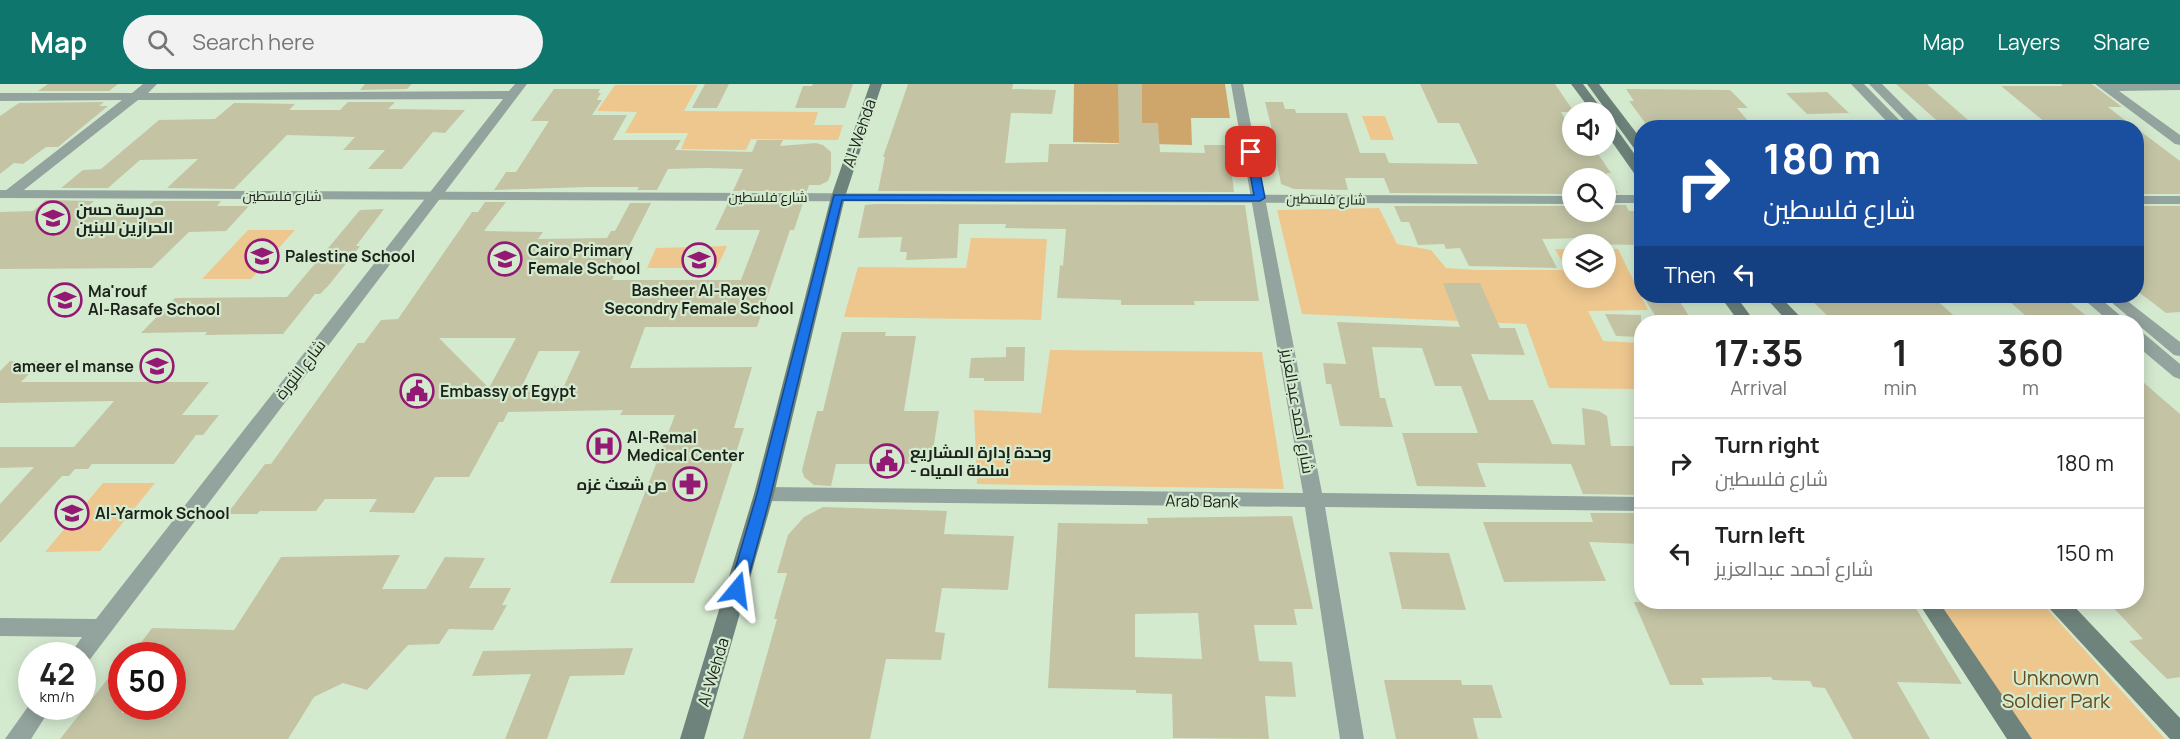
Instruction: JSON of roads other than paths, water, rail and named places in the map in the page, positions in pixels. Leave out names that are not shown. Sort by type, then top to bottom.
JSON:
[{"type":"main road","name":"Al-Wehda","points":[[692,739],[764,494],[838,197],[876,84]]},
{"type":"main road","points":[[1577,84],[1590,102]]},
{"type":"main road","points":[[1593,84],[1634,139]]},
{"type":"main road","points":[[1616,138],[1634,163]]},
{"type":"main road","points":[[1779,303],[1790,315]]},
{"type":"main road","points":[[1933,609],[2020,739]]},
{"type":"main road","points":[[2064,609],[2180,734]]},
{"type":"street","points":[[5,194],[151,84]]},
{"type":"street","name":"شارع أحمد عبدالعزيز","points":[[1238,84],[1314,502],[1352,739]]},
{"type":"street","points":[[1857,84],[1893,120]]},
{"type":"street","points":[[1875,84],[1912,120]]},
{"type":"street","points":[[2104,86],[2180,86]]},
{"type":"street","points":[[2104,86],[2180,141]]},
{"type":"street","points":[[0,97],[133,98],[518,89]]},
{"type":"street","name":"شارع الثورة","points":[[90,642],[518,89]]},
{"type":"street","name":"شارع فلسطين","points":[[5,194],[1562,200]]},
{"type":"street","points":[[1616,199],[1634,199]]},
{"type":"street","points":[[2144,200],[2180,200]]},
{"type":"street","points":[[2097,303],[2111,315]]},
{"type":"street","points":[[2121,303],[2135,315]]},
{"type":"street","points":[[2144,322],[2180,351]]},
{"type":"street","points":[[2144,343],[2180,373]]},
{"type":"street","name":"Arab Bank","points":[[764,494],[1634,504]]},
{"type":"street","points":[[0,627],[101,628]]},
{"type":"street","points":[[17,739],[31,720]]},
{"type":"place","name":"مدرسة حسن الحرازين للبنين","points":[[53,218]]},
{"type":"place","name":"Palestine School","points":[[262,256]]},
{"type":"place","name":"Cairo Primary Female School","points":[[505,259]]},
{"type":"place","name":"Basheer Al-Rayes Secondry Female School","points":[[699,260]]},
{"type":"place","name":"Ma'rouf Al-Rasafe School","points":[[65,300]]},
{"type":"place","name":"ameer el manse","points":[[157,366]]},
{"type":"place","name":"Embassy of Egypt","points":[[417,391]]},
{"type":"place","name":"Al-Remal Medical Center","points":[[604,446]]},
{"type":"place","name":"وحدة إدارة المشاريع - سلطة المياه","points":[[887,461]]},
{"type":"place","name":"ص شعث غزه","points":[[690,484]]},
{"type":"place","name":"Al-Yarmok School","points":[[72,513]]},
{"type":"park label","name":"Unknown Soldier Park","points":[[2056,690]]}]
